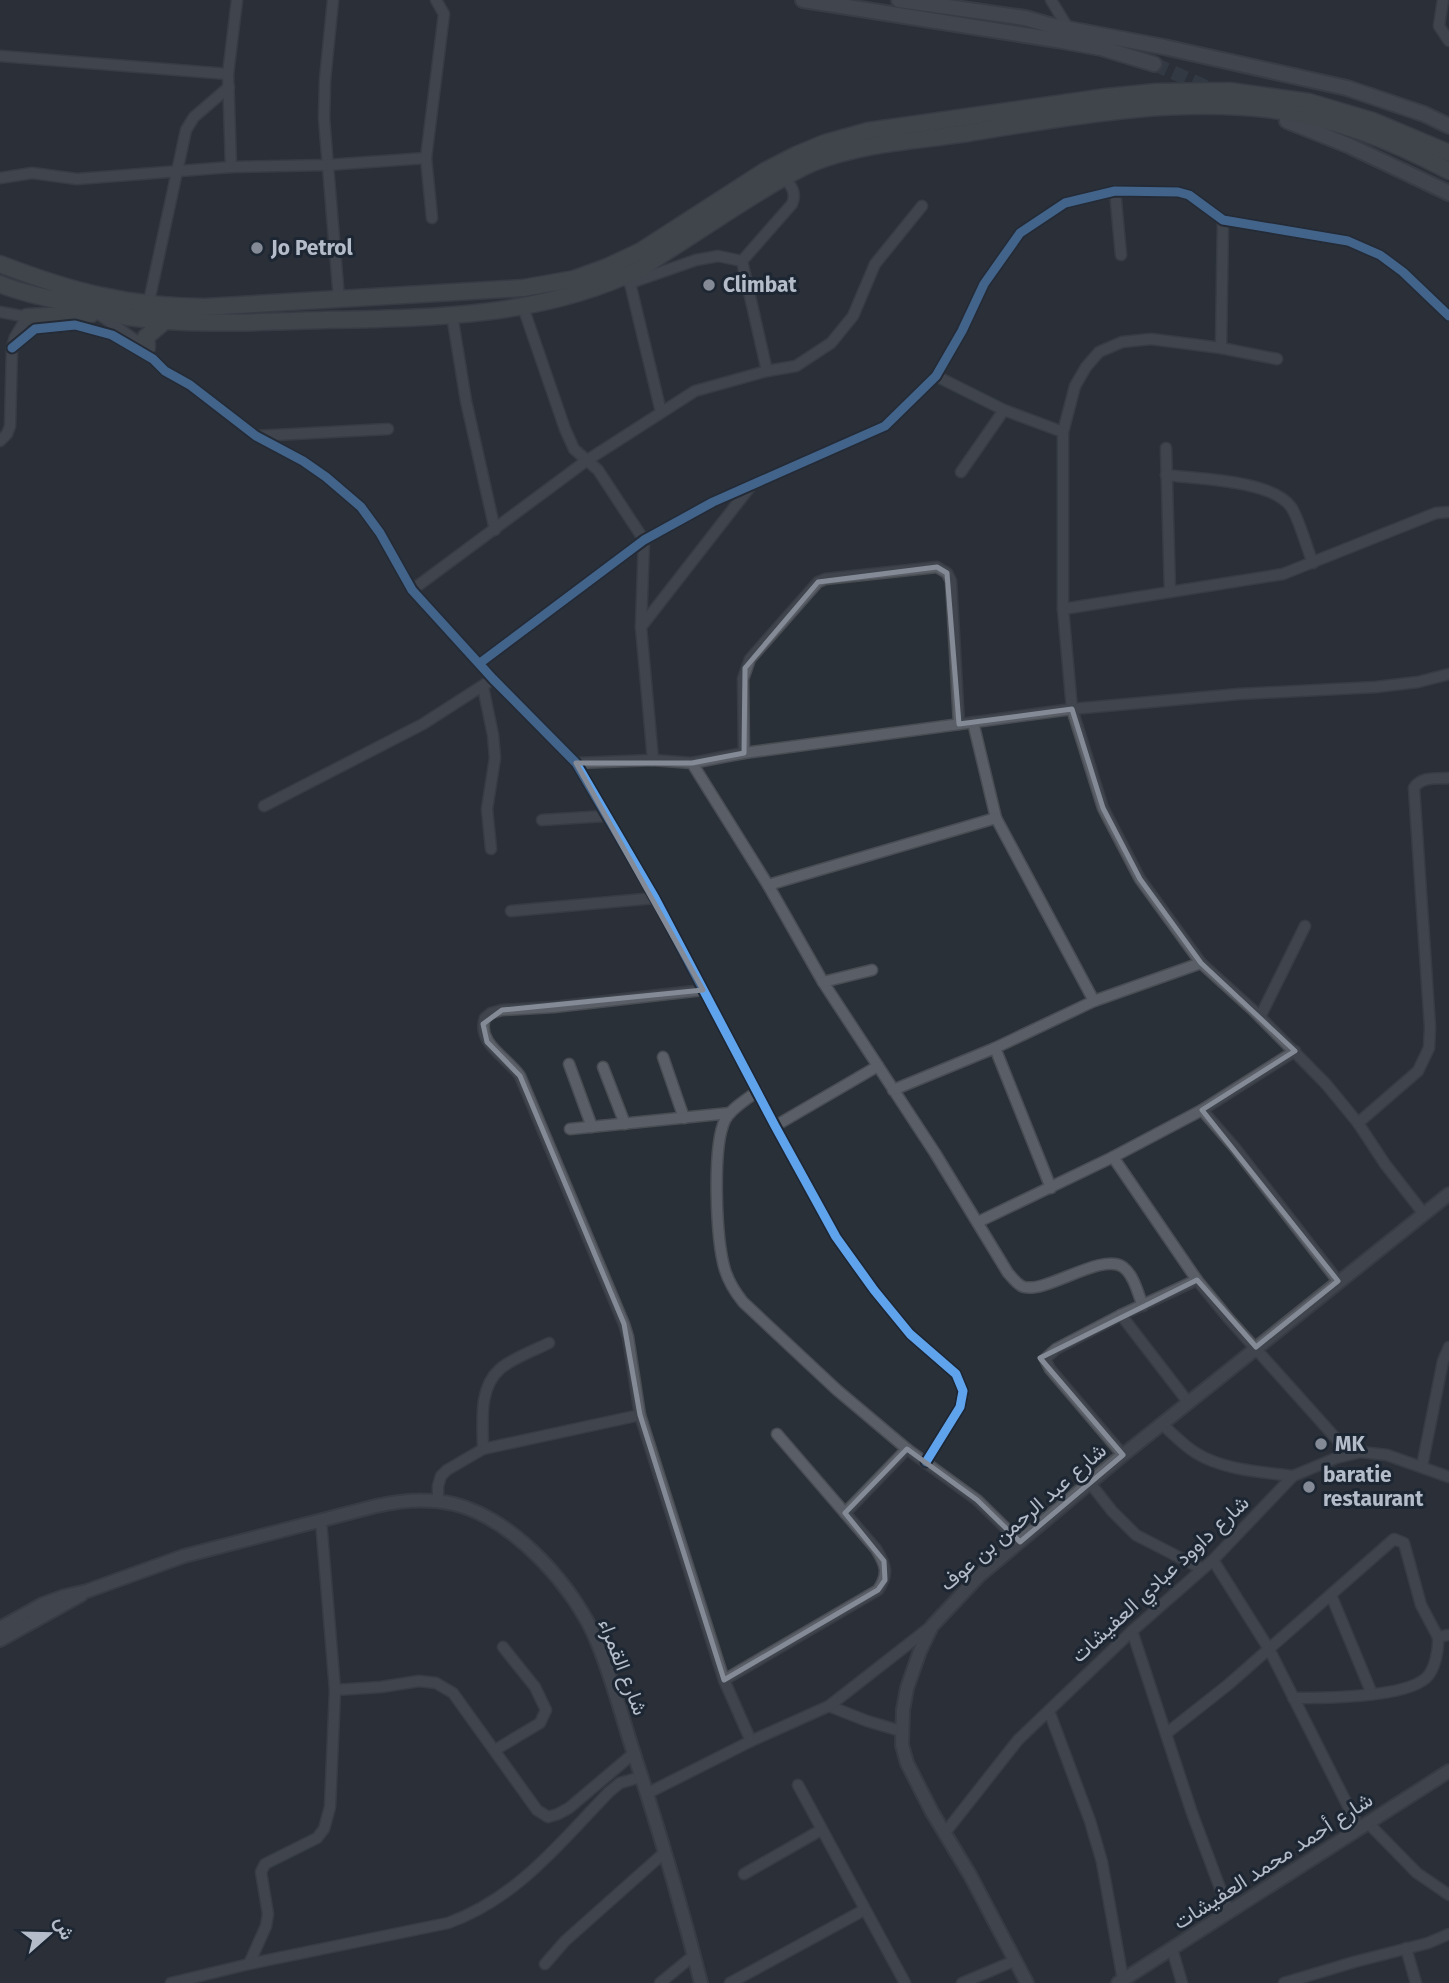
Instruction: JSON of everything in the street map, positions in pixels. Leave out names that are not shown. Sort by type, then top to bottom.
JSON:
[{"type":"highway","points":[[0,264],[37,279],[148,306],[205,307],[523,288],[574,279],[633,255],[765,171],[825,143],[868,131],[1156,92],[1229,91],[1309,102],[1373,121],[1449,153]]},
{"type":"highway","points":[[27,317],[106,314],[166,320],[277,322],[452,315],[523,307],[626,281],[640,269],[784,177],[814,162],[869,146],[1098,113],[1209,106],[1277,111],[1381,138],[1449,171]]},
{"type":"highway","points":[[0,284],[106,314]]},
{"type":"highway","points":[[150,353],[146,337],[166,320]]},
{"type":"main road","points":[[803,0],[1101,48],[1154,64]]},
{"type":"main road","points":[[899,0],[937,2],[1026,18],[1347,88],[1424,114],[1449,126]]},
{"type":"main road","points":[[1287,121],[1350,146],[1449,193]]},
{"type":"street","points":[[231,167],[228,74],[237,0]]},
{"type":"street","points":[[333,0],[325,80],[327,165],[339,299]]},
{"type":"street","points":[[432,218],[426,158],[444,14],[436,0]]},
{"type":"street","points":[[1051,0],[1068,28]]},
{"type":"street","points":[[1443,0],[1439,26],[1449,41]]},
{"type":"street","points":[[0,56],[228,74]]},
{"type":"street","points":[[148,306],[189,123],[229,87]]},
{"type":"street","points":[[0,178],[32,173],[77,179],[231,167],[327,165],[426,158]]},
{"type":"street","points":[[742,261],[792,204],[794,190],[784,177]]},
{"type":"street","points":[[1434,188],[1449,200]]},
{"type":"street","points":[[1115,191],[1121,255]]},
{"type":"street","points":[[480,663],[643,540],[753,483],[885,426],[936,376],[962,331],[984,284],[1020,233],[1065,202],[1115,191],[1178,192],[1189,195],[1223,220],[1348,241],[1380,255],[1403,272],[1449,316]]},
{"type":"street","points":[[412,590],[586,461],[661,411],[695,391],[796,366],[831,343],[853,316],[875,264],[922,206]]},
{"type":"street","points":[[1221,348],[1223,220]]},
{"type":"street","points":[[661,411],[626,281],[718,256],[742,261]]},
{"type":"street","points":[[742,261],[767,372]]},
{"type":"street","points":[[523,307],[574,449],[598,470],[643,540],[640,627],[653,760]]},
{"type":"street","points":[[0,441],[10,426],[12,348],[27,317],[3,313]]},
{"type":"street","points":[[3,313],[15,337]]},
{"type":"street","points":[[106,314],[150,353],[165,371],[190,385],[256,436],[315,469],[344,490],[361,507],[380,533],[412,590],[493,679],[576,763],[654,898],[819,1208],[855,1264],[910,1334],[956,1374],[961,1383],[963,1391],[960,1407],[926,1462]]},
{"type":"street","points":[[452,315],[466,401],[495,530]]},
{"type":"street","points":[[12,348],[35,329],[75,325],[112,335],[150,353]]},
{"type":"street","points":[[1277,359],[1151,339],[1122,342],[1100,352],[1086,367],[1075,386],[1063,432],[1063,609],[1072,709],[1103,808],[1140,878],[1201,963],[1260,1017],[1326,1084],[1424,1214]]},
{"type":"street","points":[[936,376],[1004,410],[1063,432]]},
{"type":"street","points":[[961,472],[1004,410]]},
{"type":"street","points":[[256,436],[388,429]]},
{"type":"street","points":[[1166,448],[1170,592]]},
{"type":"street","points":[[1166,475],[1265,489],[1281,497],[1292,507],[1313,563]]},
{"type":"street","points":[[640,627],[753,483]]},
{"type":"street","points":[[1063,609],[1247,582],[1283,574],[1436,513],[1449,512]]},
{"type":"street","points":[[744,753],[745,668],[809,590],[825,579],[937,567],[947,573],[951,581],[959,724]]},
{"type":"street","points":[[576,763],[653,760],[692,763],[744,753],[1072,709],[1239,694],[1376,687],[1418,682],[1449,674]]},
{"type":"street","points":[[264,806],[423,724],[493,679]]},
{"type":"street","points":[[483,687],[495,758],[487,809],[491,849]]},
{"type":"street","points":[[974,722],[996,818],[1094,1001]]},
{"type":"street","points":[[692,763],[768,885],[823,982],[1008,1273],[1021,1286],[1032,1287],[1095,1267],[1115,1264],[1128,1273],[1143,1306]]},
{"type":"street","points":[[1358,1123],[1418,1071],[1429,1048],[1430,1027],[1414,788],[1417,783],[1426,779],[1449,778]]},
{"type":"street","points":[[542,820],[606,816]]},
{"type":"street","points":[[768,885],[996,818]]},
{"type":"street","points":[[511,911],[654,898]]},
{"type":"street","points":[[1260,1017],[1305,926]]},
{"type":"street","points":[[893,1090],[995,1048],[1094,1001],[1201,963]]},
{"type":"street","points":[[823,982],[872,970]]},
{"type":"street","points":[[703,990],[554,1007],[502,1010],[491,1013],[483,1024],[483,1033],[487,1042],[509,1061],[520,1076],[624,1324],[640,1415],[724,1680],[751,1741]]},
{"type":"street","points":[[995,1048],[1051,1188]]},
{"type":"street","points":[[978,1222],[1113,1157],[1202,1110],[1294,1051]]},
{"type":"street","points":[[663,1057],[684,1118]]},
{"type":"street","points":[[569,1064],[592,1127]]},
{"type":"street","points":[[775,1126],[878,1066]]},
{"type":"street","points":[[603,1067],[625,1124]]},
{"type":"street","points":[[757,1091],[730,1113],[725,1121],[719,1146],[718,1208],[725,1269],[733,1289],[743,1302],[836,1390],[907,1449],[977,1500],[1020,1542]]},
{"type":"street","points":[[1202,1110],[1235,1148],[1338,1281]]},
{"type":"street","points":[[570,1129],[730,1113]]},
{"type":"street","points":[[1113,1157],[1197,1280],[1350,1454]]},
{"type":"street","name":"شارع عبد الرحمن بن عوف","points":[[1027,1983],[907,1763],[901,1731],[903,1710],[912,1672],[932,1626],[965,1589],[1123,1455],[1449,1194]]},
{"type":"street","points":[[1123,1455],[1049,1369],[1046,1356],[1121,1315],[1197,1280]]},
{"type":"street","points":[[1121,1315],[1188,1402]]},
{"type":"street","points":[[484,1449],[483,1403],[489,1384],[500,1369],[549,1343]]},
{"type":"street","points":[[1422,1466],[1443,1361],[1449,1347]]},
{"type":"street","points":[[438,1501],[441,1476],[484,1449],[640,1415]]},
{"type":"street","points":[[1162,1424],[1199,1455],[1257,1472],[1293,1476]]},
{"type":"street","points":[[724,1680],[878,1590],[885,1580],[884,1561],[777,1434]]},
{"type":"street","points":[[845,1513],[907,1449]]},
{"type":"street","name":"شارع داوود عبادي العفيشات","points":[[944,1834],[1018,1740],[1132,1631],[1213,1560],[1293,1476],[1304,1469],[1350,1454],[1387,1455],[1449,1477]]},
{"type":"street","points":[[1090,1483],[1136,1535],[1202,1569]]},
{"type":"street","name":"شارع القمراء","points":[[0,1628],[43,1604],[207,1549],[394,1502],[438,1501],[457,1505],[494,1521],[529,1547],[559,1579],[597,1642],[648,1793],[701,1983]]},
{"type":"street","points":[[249,1964],[266,1926],[268,1914],[261,1872],[265,1864],[317,1838],[324,1829],[330,1807],[335,1690],[321,1521]]},
{"type":"street","points":[[1167,1733],[1229,1684],[1390,1542],[1399,1539],[1406,1547],[1426,1617],[1438,1637],[1428,1676],[1413,1685],[1372,1694],[1293,1698]]},
{"type":"street","points":[[1213,1560],[1269,1648],[1293,1698],[1363,1826],[1417,1873],[1449,1895]]},
{"type":"street","name":"شارع القمراء","points":[[0,1640],[87,1591]]},
{"type":"street","points":[[1331,1595],[1372,1694]]},
{"type":"street","points":[[648,1793],[751,1741],[830,1706],[932,1626]]},
{"type":"street","points":[[1132,1631],[1201,1839],[1229,1912]]},
{"type":"street","points":[[1438,1637],[1449,1635]]},
{"type":"street","points":[[495,1750],[540,1723],[546,1710],[535,1687],[503,1647]]},
{"type":"street","points":[[335,1690],[419,1681],[436,1683],[453,1693],[537,1810],[548,1816],[569,1808],[634,1753]]},
{"type":"street","points":[[830,1706],[901,1731]]},
{"type":"street","points":[[1049,1711],[1090,1821],[1102,1862],[1120,1981]]},
{"type":"street","name":"شارع أحمد محمد العفيشات","points":[[1120,1981],[1449,1771]]},
{"type":"street","points":[[172,1983],[249,1964],[448,1923],[469,1915],[489,1905],[524,1879],[620,1783],[642,1777]]},
{"type":"street","points":[[798,1785],[905,1983]]},
{"type":"street","points":[[744,1874],[821,1830]]},
{"type":"street","points":[[545,1964],[565,1941],[665,1852]]},
{"type":"street","points":[[730,1983],[864,1910]]},
{"type":"street","points":[[1284,1983],[1428,1943],[1449,1934]]},
{"type":"street","points":[[1406,1948],[1416,1983]]},
{"type":"street","points":[[1172,1949],[1182,1983]]},
{"type":"street","points":[[660,1983],[694,1955]]},
{"type":"street","points":[[962,1983],[1014,1961]]},
{"type":"highlighted area","points":[[937,567],[947,573],[959,724],[1072,709],[1103,808],[1140,879],[1201,963],[1295,1051],[1202,1110],[1338,1281],[1256,1347],[1197,1280],[1040,1358],[1123,1455],[1020,1542],[977,1500],[907,1449],[845,1513],[884,1561],[885,1580],[878,1590],[724,1680],[640,1415],[624,1324],[520,1076],[487,1042],[483,1024],[502,1010],[703,990],[576,763],[692,763],[744,753],[745,668],[818,582]]},
{"type":"tunnel","points":[[1154,64],[1213,90]]},
{"type":"cycle path","points":[[480,663],[644,540],[713,502],[885,426],[936,376],[962,331],[984,284],[1020,233],[1065,203],[1115,191],[1178,192],[1189,195],[1223,220],[1348,241],[1380,255],[1403,272],[1449,316]]},
{"type":"cycle path","points":[[12,348],[35,329],[75,325],[112,335],[153,359],[165,371],[190,385],[256,436],[303,461],[326,477],[361,507],[380,533],[412,590],[493,679],[576,763],[655,898],[836,1237],[910,1334],[956,1374],[963,1391],[960,1407],[926,1462]]},
{"type":"place","name":"Jo Petrol","points":[[257,248]]},
{"type":"place","name":"Climbat","points":[[709,285]]},
{"type":"place","name":"MK","points":[[1321,1444]]},
{"type":"place","name":"baratie restaurant","points":[[1309,1487]]}]
